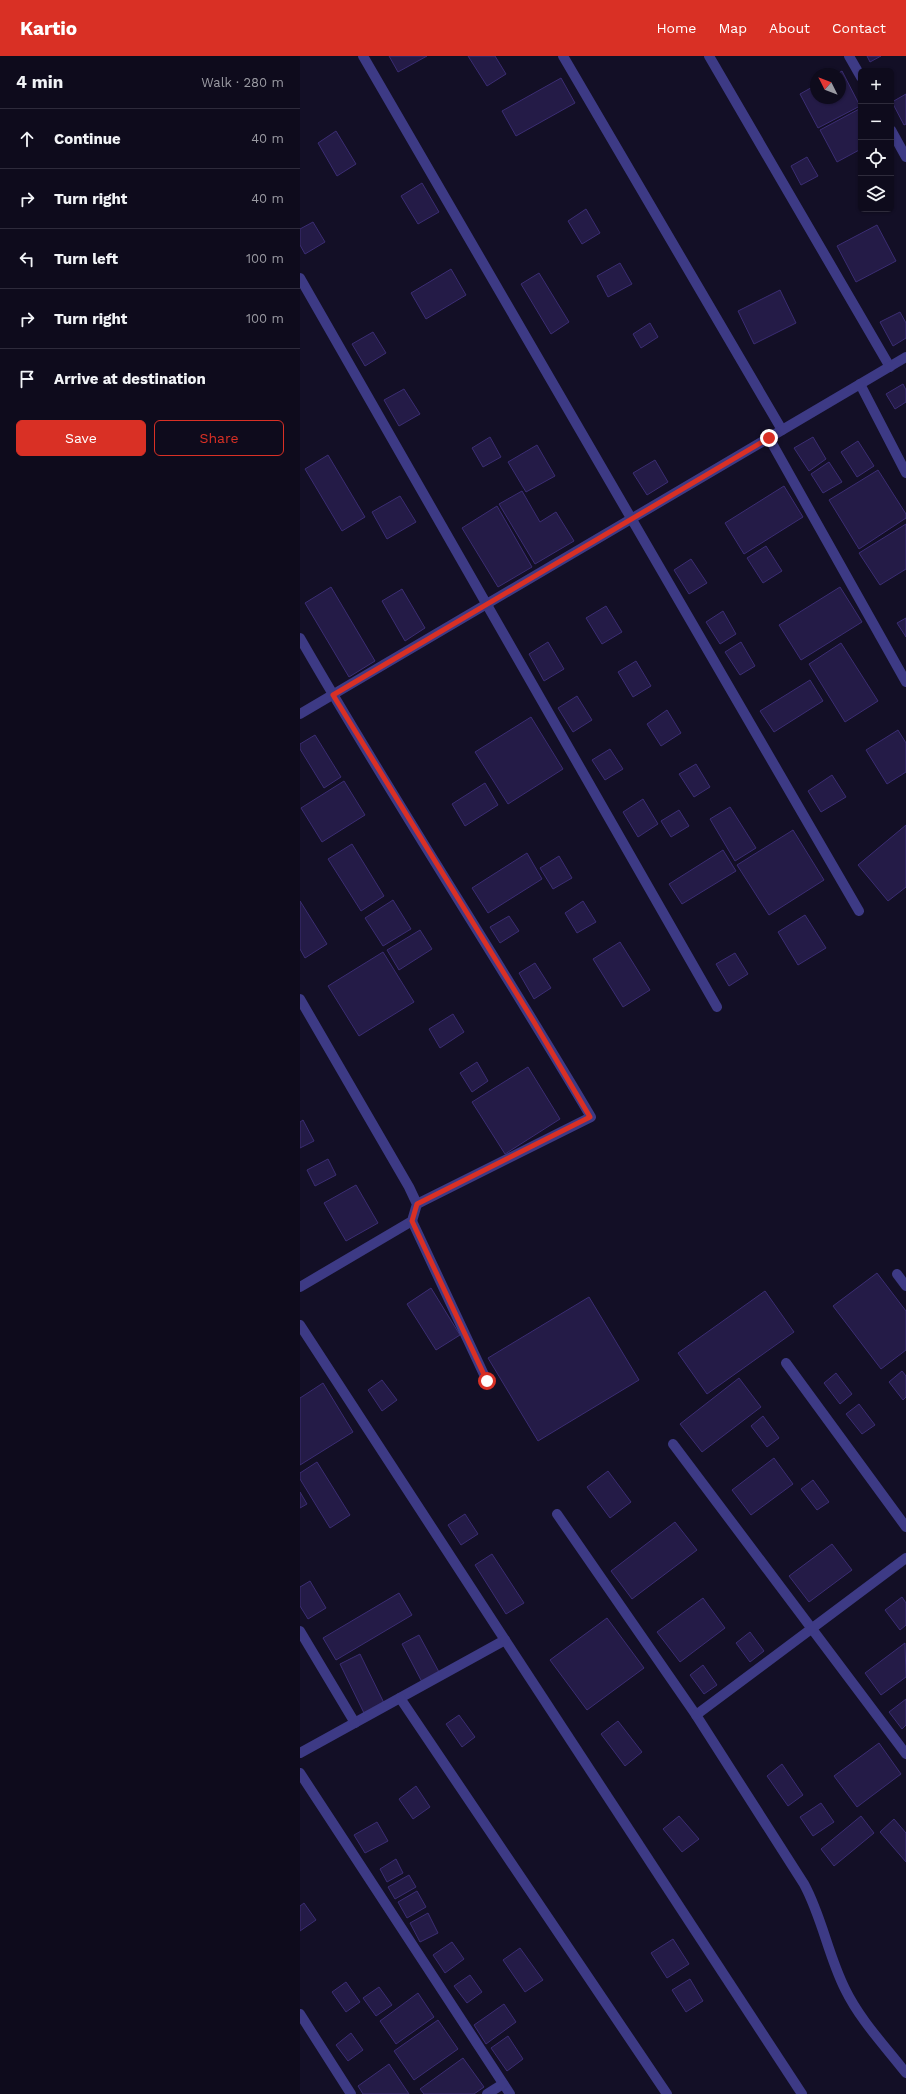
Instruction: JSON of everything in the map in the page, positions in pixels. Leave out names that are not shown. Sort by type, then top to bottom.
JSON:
[{"type":"street","points":[[363,56],[858,912]]},
{"type":"street","points":[[563,56],[782,430]]},
{"type":"street","points":[[709,56],[890,367]]},
{"type":"street","points":[[849,56],[858,72]]},
{"type":"street","points":[[894,135],[906,157]]},
{"type":"street","points":[[300,278],[717,1007]]},
{"type":"street","points":[[300,714],[906,357]]},
{"type":"street","points":[[860,384],[906,473]]},
{"type":"street","points":[[769,438],[906,682]]},
{"type":"street","points":[[300,638],[333,695],[534,1022],[590,1117],[417,1204]]},
{"type":"street","points":[[300,999],[417,1204],[412,1221],[487,1381]]},
{"type":"street","points":[[300,1287],[412,1221]]},
{"type":"street","points":[[897,1274],[906,1286]]},
{"type":"street","points":[[300,1325],[802,2094]]},
{"type":"street","points":[[786,1363],[906,1527]]},
{"type":"street","points":[[673,1444],[906,1754]]},
{"type":"street","points":[[557,1514],[696,1715],[813,1900],[836,1969],[854,2008],[906,2073]]},
{"type":"street","points":[[696,1715],[906,1558]]},
{"type":"street","points":[[300,1631],[354,1723]]},
{"type":"street","points":[[300,1753],[505,1640]]},
{"type":"street","points":[[400,1698],[667,2094]]},
{"type":"street","points":[[300,1773],[510,2094]]},
{"type":"street","points":[[300,2014],[351,2094]]},
{"type":"street","points":[[487,2094],[503,2084]]},
{"type":"building","points":[[389,56],[427,56],[398,72]]},
{"type":"building","points":[[468,56],[495,56],[506,74],[487,86]]},
{"type":"building","points":[[867,56],[881,56],[870,62]]},
{"type":"building","points":[[561,78],[575,103],[516,136],[502,111]]},
{"type":"building","points":[[846,79],[858,102],[858,107],[818,128],[800,94],[810,88],[810,104],[846,104]]},
{"type":"building","points":[[906,94],[906,124],[904,125],[894,106],[894,101]]},
{"type":"building","points":[[858,110],[858,151],[837,162],[820,130]]},
{"type":"building","points":[[336,131],[356,164],[337,176],[318,143]]},
{"type":"building","points":[[807,157],[818,176],[801,185],[791,166]]},
{"type":"building","points":[[422,183],[439,212],[418,224],[401,196]]},
{"type":"building","points":[[586,209],[600,233],[582,244],[568,221]]},
{"type":"building","points":[[313,222],[325,242],[305,254],[300,245],[300,229]]},
{"type":"building","points":[[877,225],[896,261],[856,282],[837,246]]},
{"type":"building","points":[[620,263],[632,284],[608,297],[597,276]]},
{"type":"building","points":[[451,269],[466,295],[426,319],[411,293]]},
{"type":"building","points":[[539,273],[569,322],[551,334],[521,284]]},
{"type":"building","points":[[780,290],[796,323],[754,344],[738,311]]},
{"type":"building","points":[[900,312],[906,323],[906,338],[893,346],[880,322]]},
{"type":"building","points":[[650,323],[658,337],[641,348],[633,334]]},
{"type":"building","points":[[373,332],[386,353],[365,366],[352,344]]},
{"type":"building","points":[[903,384],[906,390],[906,402],[895,409],[886,394]]},
{"type":"building","points":[[404,389],[420,414],[399,426],[384,400]]},
{"type":"building","points":[[490,437],[501,457],[483,467],[472,448]]},
{"type":"building","points":[[813,437],[826,459],[809,471],[794,448]]},
{"type":"building","points":[[858,441],[874,466],[857,477],[841,452]]},
{"type":"building","points":[[537,445],[555,476],[526,492],[508,462]]},
{"type":"building","points":[[328,455],[365,517],[342,531],[305,469]]},
{"type":"building","points":[[655,460],[668,482],[647,495],[633,473]]},
{"type":"building","points":[[829,462],[842,482],[823,493],[811,474]]},
{"type":"building","points":[[878,470],[906,514],[906,518],[859,549],[829,500]]},
{"type":"building","points":[[784,486],[803,517],[744,554],[725,523]]},
{"type":"building","points":[[522,491],[540,522],[556,512],[574,541],[535,564],[499,504]]},
{"type":"building","points":[[400,496],[416,522],[387,539],[372,512]]},
{"type":"building","points":[[497,506],[532,567],[498,587],[462,528]]},
{"type":"building","points":[[906,524],[906,569],[880,585],[859,553]]},
{"type":"building","points":[[766,546],[782,571],[763,583],[747,558]]},
{"type":"building","points":[[691,559],[707,583],[689,594],[674,570]]},
{"type":"building","points":[[331,587],[375,661],[349,677],[305,603]]},
{"type":"building","points":[[840,587],[862,622],[801,660],[779,625]]},
{"type":"building","points":[[402,589],[425,628],[405,641],[382,601]]},
{"type":"building","points":[[606,606],[622,632],[602,644],[586,618]]},
{"type":"building","points":[[723,611],[736,634],[720,644],[706,622]]},
{"type":"building","points":[[906,618],[906,637],[897,623]]},
{"type":"building","points":[[548,642],[564,669],[544,681],[529,654]]},
{"type":"building","points":[[741,642],[755,666],[740,675],[725,652]]},
{"type":"building","points":[[841,643],[878,701],[845,722],[809,664]]},
{"type":"building","points":[[636,661],[651,686],[633,697],[618,672]]},
{"type":"building","points":[[810,680],[823,701],[774,732],[760,711]]},
{"type":"building","points":[[577,696],[592,720],[573,732],[558,708]]},
{"type":"building","points":[[667,710],[681,733],[661,746],[647,724]]},
{"type":"building","points":[[531,717],[563,769],[508,804],[475,752]]},
{"type":"building","points":[[898,730],[906,743],[906,772],[887,784],[866,750]]},
{"type":"building","points":[[315,735],[341,777],[324,788],[300,749],[300,744]]},
{"type":"building","points":[[610,749],[623,769],[605,780],[592,760]]},
{"type":"building","points":[[696,764],[710,787],[694,797],[679,774]]},
{"type":"building","points":[[832,775],[846,797],[821,812],[808,791]]},
{"type":"building","points":[[344,781],[365,815],[322,842],[301,808]]},
{"type":"building","points":[[485,783],[498,805],[465,826],[452,804]]},
{"type":"building","points":[[643,799],[658,824],[638,837],[623,812]]},
{"type":"building","points":[[730,807],[756,848],[735,861],[710,819]]},
{"type":"building","points":[[679,810],[689,826],[671,837],[661,821]]},
{"type":"building","points":[[906,825],[906,887],[888,901],[858,865]]},
{"type":"building","points":[[793,830],[824,880],[769,915],[737,865]]},
{"type":"building","points":[[352,844],[384,896],[361,911],[328,859]]},
{"type":"building","points":[[723,850],[736,871],[682,904],[669,884]]},
{"type":"building","points":[[527,853],[542,879],[488,913],[472,888]]},
{"type":"building","points":[[559,856],[572,878],[553,889],[540,868]]},
{"type":"building","points":[[393,900],[411,929],[383,946],[365,918]]},
{"type":"building","points":[[300,901],[327,944],[305,958],[300,949]]},
{"type":"building","points":[[583,901],[596,922],[577,933],[565,913]]},
{"type":"building","points":[[805,915],[826,948],[798,965],[778,932]]},
{"type":"building","points":[[509,916],[519,931],[500,943],[490,927]]},
{"type":"building","points":[[420,930],[432,949],[399,970],[387,950]]},
{"type":"building","points":[[620,942],[650,990],[623,1007],[593,959]]},
{"type":"building","points":[[383,952],[414,1002],[359,1036],[328,986]]},
{"type":"building","points":[[735,953],[748,974],[729,986],[716,964]]},
{"type":"building","points":[[535,963],[551,988],[534,999],[519,973]]},
{"type":"building","points":[[453,1014],[464,1032],[440,1048],[429,1029]]},
{"type":"building","points":[[477,1062],[488,1081],[472,1092],[460,1073]]},
{"type":"building","points":[[528,1067],[560,1119],[505,1154],[472,1102]]},
{"type":"building","points":[[303,1120],[314,1141],[300,1148],[300,1122]]},
{"type":"building","points":[[328,1159],[336,1175],[315,1186],[307,1170]]},
{"type":"building","points":[[356,1185],[378,1223],[346,1241],[324,1203]]},
{"type":"building","points":[[877,1273],[906,1311],[906,1350],[881,1369],[833,1306]]},
{"type":"building","points":[[431,1288],[460,1335],[436,1350],[407,1304]]},
{"type":"building","points":[[765,1291],[794,1332],[707,1394],[678,1353]]},
{"type":"building","points":[[589,1297],[639,1380],[538,1441],[488,1358]]},
{"type":"building","points":[[902,1371],[906,1376],[906,1397],[903,1400],[889,1382]]},
{"type":"building","points":[[836,1373],[852,1394],[840,1404],[824,1383]]},
{"type":"building","points":[[739,1378],[761,1407],[702,1452],[680,1424]]},
{"type":"building","points":[[382,1380],[397,1400],[382,1411],[368,1390]]},
{"type":"building","points":[[323,1383],[353,1432],[300,1465],[300,1398]]},
{"type":"building","points":[[859,1404],[875,1425],[862,1434],[846,1414]]},
{"type":"building","points":[[763,1416],[779,1438],[767,1447],[751,1426]]},
{"type":"building","points":[[774,1458],[793,1484],[751,1515],[732,1490]]},
{"type":"building","points":[[317,1462],[350,1515],[330,1528],[300,1479],[300,1473]]},
{"type":"building","points":[[608,1471],[631,1502],[610,1518],[587,1487]]},
{"type":"building","points":[[813,1480],[829,1502],[817,1510],[801,1489]]},
{"type":"building","points":[[300,1492],[307,1504],[300,1508]]},
{"type":"building","points":[[465,1514],[478,1534],[461,1545],[448,1525]]},
{"type":"building","points":[[675,1522],[697,1550],[632,1599],[611,1571]]},
{"type":"building","points":[[832,1544],[852,1570],[809,1602],[789,1576]]},
{"type":"building","points":[[492,1554],[524,1603],[506,1614],[475,1565]]},
{"type":"building","points":[[310,1581],[326,1608],[308,1619],[300,1606],[300,1587]]},
{"type":"building","points":[[399,1593],[412,1615],[336,1660],[323,1638]]},
{"type":"building","points":[[902,1597],[906,1603],[906,1625],[900,1630],[885,1610]]},
{"type":"building","points":[[703,1598],[725,1628],[680,1662],[657,1632]]},
{"type":"building","points":[[607,1618],[644,1668],[587,1710],[550,1660]]},
{"type":"building","points":[[750,1632],[764,1651],[750,1662],[736,1643]]},
{"type":"building","points":[[419,1635],[439,1672],[422,1682],[402,1644]]},
{"type":"building","points":[[905,1643],[906,1677],[881,1695],[865,1673]]},
{"type":"building","points":[[360,1654],[384,1703],[364,1713],[340,1664]]},
{"type":"building","points":[[703,1665],[717,1685],[704,1694],[690,1675]]},
{"type":"building","points":[[906,1699],[906,1725],[902,1729],[889,1712]]},
{"type":"building","points":[[459,1715],[475,1737],[462,1747],[446,1724]]},
{"type":"building","points":[[618,1721],[642,1752],[625,1766],[601,1734]]},
{"type":"building","points":[[879,1743],[901,1774],[857,1807],[834,1776]]},
{"type":"building","points":[[782,1764],[803,1795],[788,1806],[767,1776]]},
{"type":"building","points":[[416,1786],[430,1807],[413,1819],[399,1799]]},
{"type":"building","points":[[821,1803],[834,1822],[813,1836],[800,1817]]},
{"type":"building","points":[[679,1816],[699,1839],[682,1852],[663,1829]]},
{"type":"building","points":[[861,1816],[874,1833],[834,1866],[821,1849]]},
{"type":"building","points":[[894,1819],[906,1833],[906,1862],[880,1832]]},
{"type":"building","points":[[377,1822],[388,1841],[365,1853],[354,1835]]},
{"type":"building","points":[[396,1859],[403,1873],[387,1882],[380,1869]]},
{"type":"building","points":[[409,1875],[416,1887],[395,1899],[388,1887]]},
{"type":"building","points":[[417,1891],[426,1907],[407,1918],[398,1902]]},
{"type":"building","points":[[304,1903],[316,1920],[300,1931],[300,1906]]},
{"type":"building","points":[[428,1913],[438,1933],[420,1942],[410,1923]]},
{"type":"building","points":[[673,1939],[689,1964],[667,1978],[651,1953]]},
{"type":"building","points":[[452,1942],[464,1959],[445,1973],[433,1955]]},
{"type":"building","points":[[520,1948],[543,1980],[525,1992],[503,1960]]},
{"type":"building","points":[[470,1975],[482,1992],[467,2003],[454,1986]]},
{"type":"building","points":[[690,1979],[703,2001],[686,2012],[672,1990]]},
{"type":"building","points":[[346,1982],[360,2002],[346,2012],[332,1992]]},
{"type":"building","points":[[379,1987],[392,2005],[376,2016],[363,1998]]},
{"type":"building","points":[[418,1993],[434,2017],[396,2044],[380,2021]]},
{"type":"building","points":[[504,2004],[516,2022],[486,2044],[474,2025]]},
{"type":"building","points":[[438,2020],[458,2049],[414,2080],[394,2051]]},
{"type":"building","points":[[351,2033],[363,2050],[348,2061],[336,2045]]},
{"type":"building","points":[[508,2036],[523,2059],[507,2071],[491,2048]]},
{"type":"building","points":[[463,2058],[484,2087],[474,2094],[424,2094],[420,2089]]},
{"type":"building","points":[[389,2064],[409,2094],[363,2094],[358,2086]]},
{"type":"route","points":[[487,1381],[412,1221],[417,1204],[590,1117],[534,1022],[333,695],[769,438]]}]
